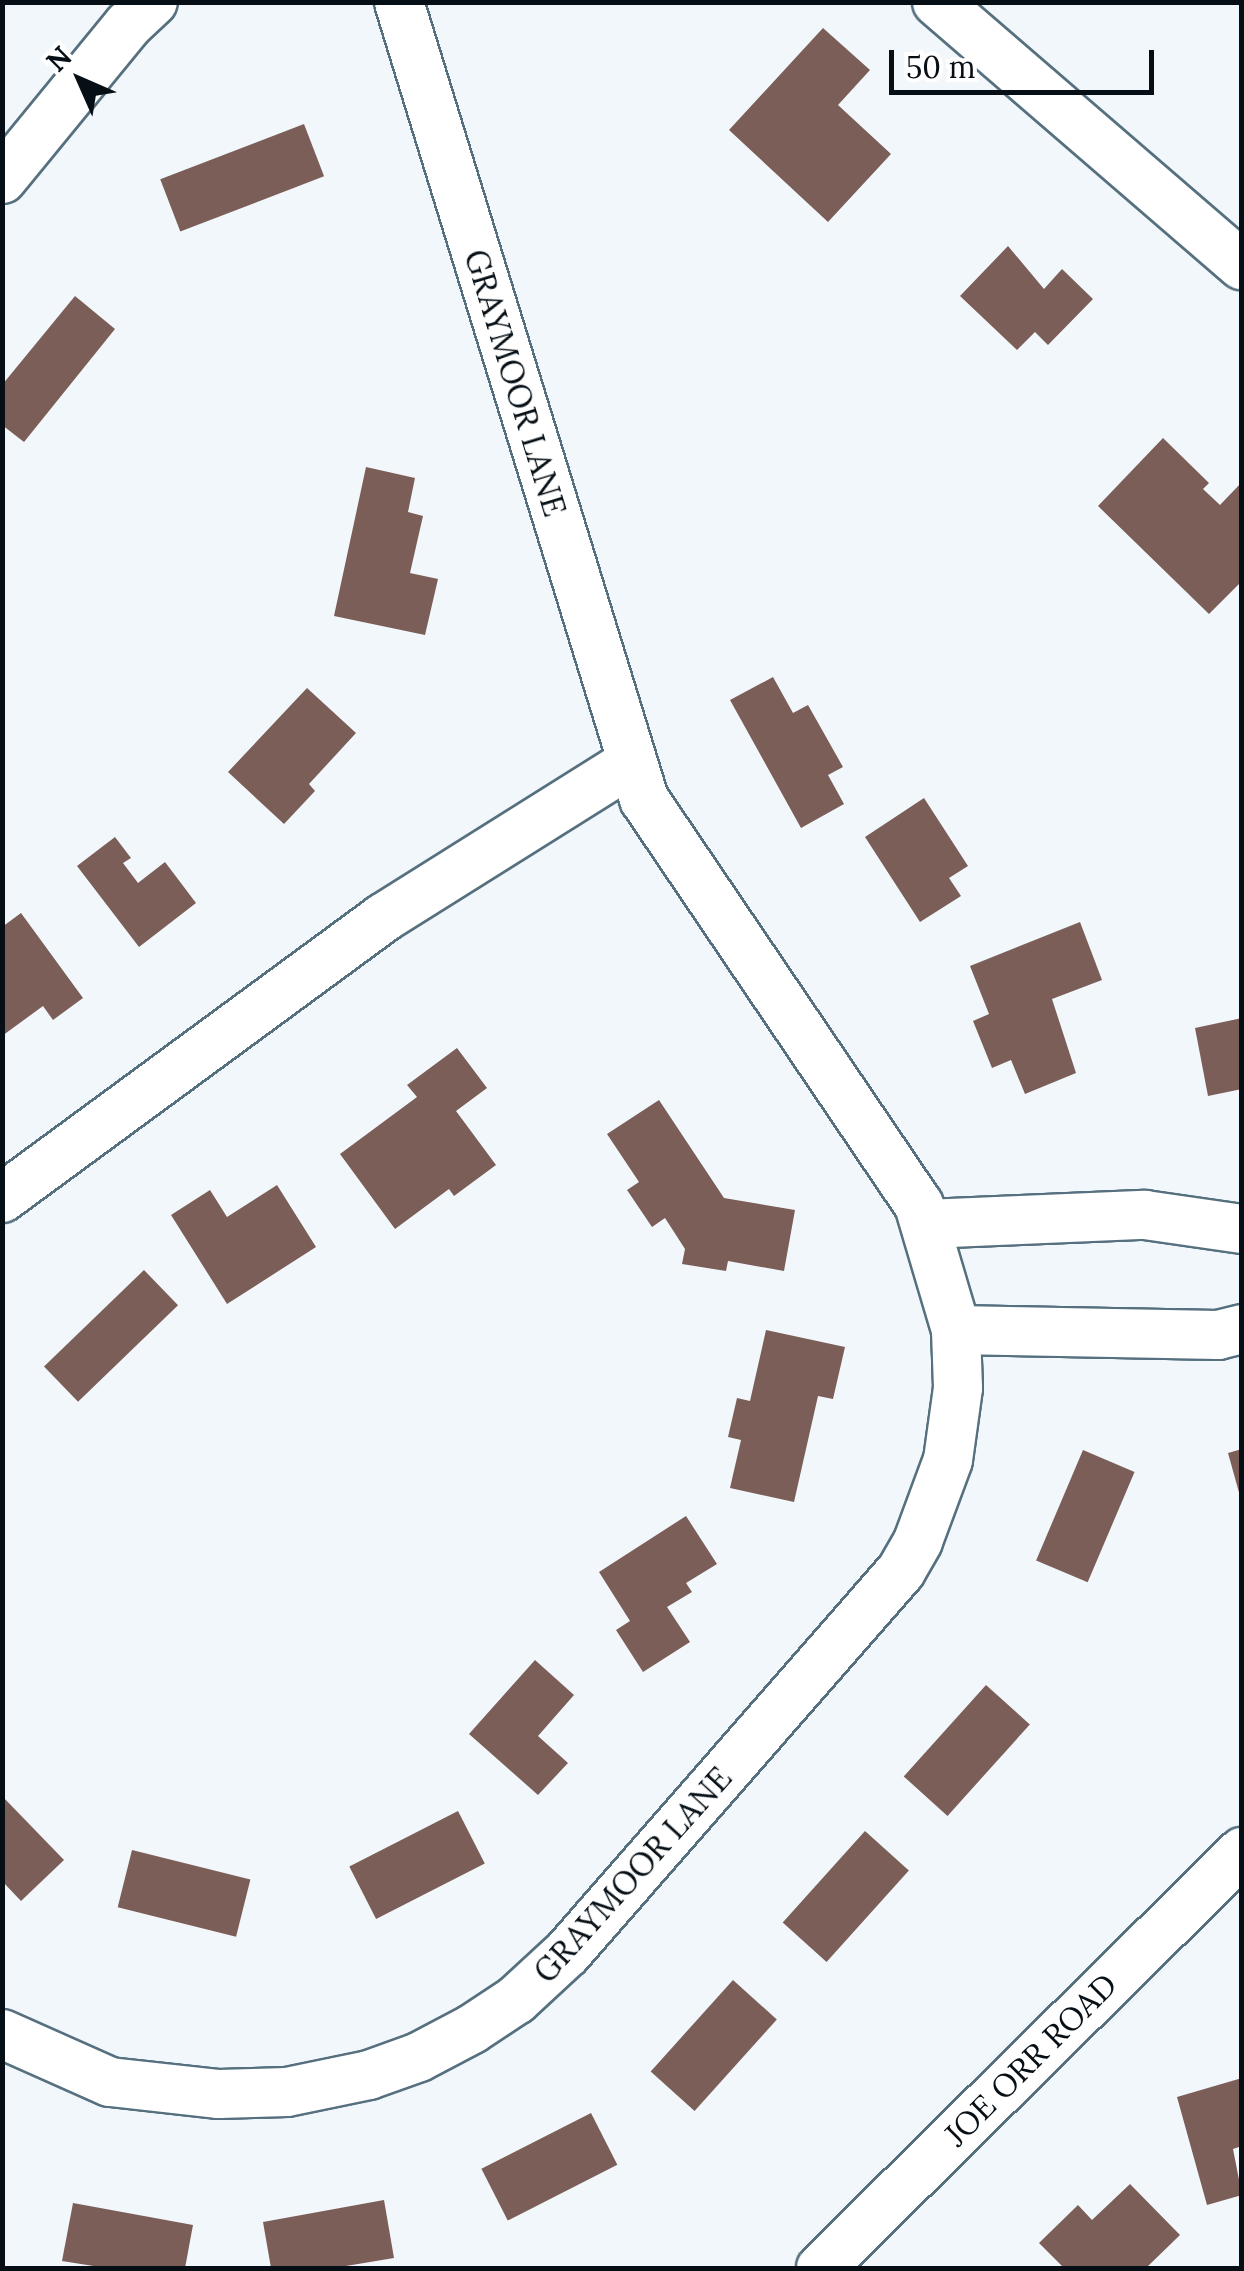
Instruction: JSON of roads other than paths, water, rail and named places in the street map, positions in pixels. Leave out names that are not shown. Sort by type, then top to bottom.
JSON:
[{"type":"street","points":[[2,180],[128,25],[152,2]]},
{"type":"street","name":"GRAYMOOR LANE","points":[[2,2034],[110,2082],[184,2092],[287,2092],[370,2075],[419,2057],[516,2000],[567,1953],[880,1600],[924,1528],[948,1460],[958,1388],[956,1330],[919,1205],[644,799],[399,2]]},
{"type":"street","points":[[936,2],[1242,265]]},
{"type":"street","points":[[2,1198],[383,918],[630,763]]},
{"type":"street","points":[[926,1224],[1145,1215],[1242,1229]]},
{"type":"street","points":[[956,1330],[1218,1336],[1242,1329]]},
{"type":"street","name":"JOE ORR ROAD","points":[[821,2268],[1242,1852]]}]
